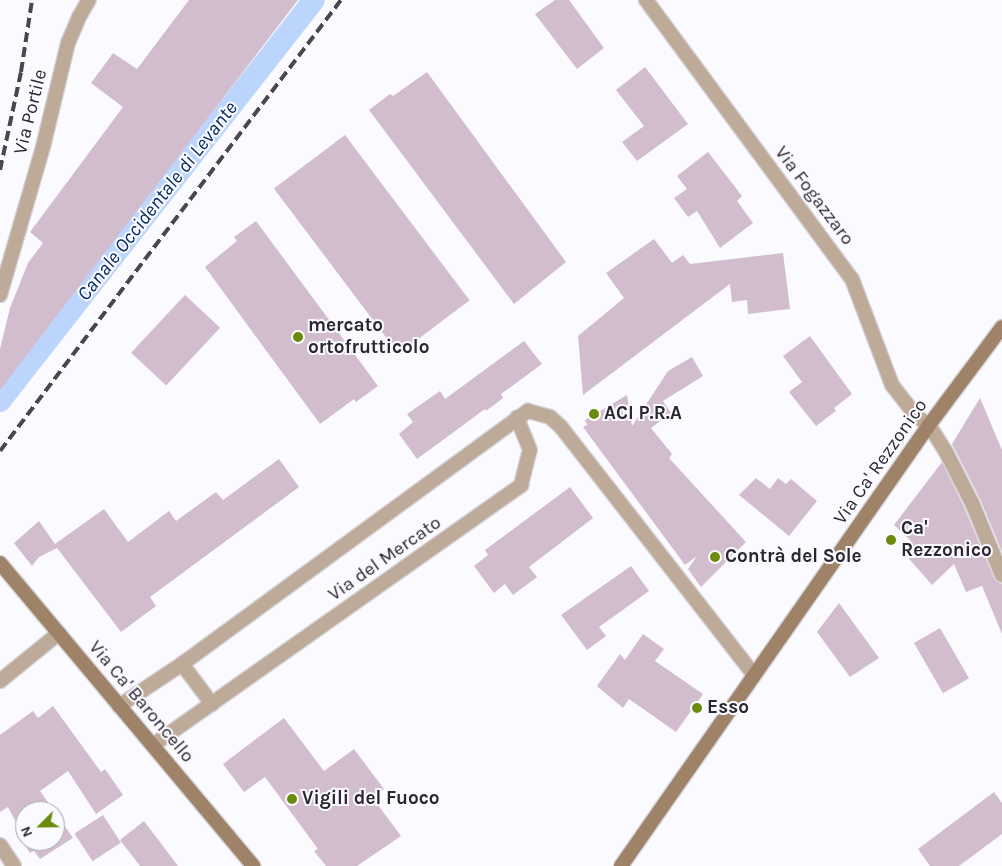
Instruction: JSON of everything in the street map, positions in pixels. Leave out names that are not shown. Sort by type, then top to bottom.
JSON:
[{"type":"main road","name":"Via Ca' Rezzonico","points":[[621,866],[753,674],[929,425],[1002,327]]},
{"type":"main road","name":"Via Ca' Baroncello","points":[[0,563],[253,866]]},
{"type":"street","name":"Via Portile","points":[[0,295],[43,147],[68,43],[79,17],[89,0]]},
{"type":"street","name":"Via Fogazzaro","points":[[646,0],[852,279],[892,385],[916,416],[929,425],[946,452],[972,503],[1002,575]]},
{"type":"street","name":"Via del Mercato","points":[[119,706],[182,664],[528,411],[550,417],[561,427],[753,674]]},
{"type":"street","name":"Via del Mercato","points":[[153,745],[521,486],[530,450],[517,418]]},
{"type":"street","points":[[0,682],[59,633]]},
{"type":"street","points":[[182,664],[212,704]]},
{"type":"street","points":[[0,844],[14,866]]},
{"type":"building","points":[[189,0],[298,0],[0,390],[0,349],[10,308],[28,263],[43,243],[30,232],[123,107],[91,83],[113,53],[137,69]]},
{"type":"building","points":[[555,0],[569,0],[604,48],[577,69],[535,14]]},
{"type":"building","points":[[645,67],[688,124],[637,161],[622,142],[644,126],[616,90]]},
{"type":"building","points":[[427,72],[566,262],[514,304],[369,110],[390,94],[393,96]]},
{"type":"building","points":[[345,135],[470,300],[398,354],[274,189]]},
{"type":"building","points":[[708,152],[742,196],[737,201],[753,223],[720,248],[697,211],[688,217],[674,198],[687,189],[677,176]]},
{"type":"building","points":[[256,221],[378,386],[356,402],[354,399],[320,424],[205,267],[237,241],[234,237]]},
{"type":"building","points":[[654,239],[672,263],[683,255],[690,264],[783,253],[790,309],[748,314],[747,300],[732,302],[730,284],[583,395],[578,336],[624,298],[606,273]]},
{"type":"building","points":[[185,295],[220,328],[166,386],[131,353]]},
{"type":"building","points":[[810,336],[852,394],[834,408],[836,411],[816,426],[789,392],[802,382],[783,356]]},
{"type":"building","points":[[524,341],[542,364],[501,394],[503,398],[486,411],[485,409],[417,459],[399,434],[413,422],[407,414],[440,391],[445,399]]},
{"type":"building","points":[[692,357],[703,376],[663,401],[671,413],[651,428],[672,454],[669,458],[746,542],[701,587],[688,569],[697,556],[685,565],[583,427],[587,425],[585,420],[627,395],[632,426],[668,371]]},
{"type":"building","points":[[980,398],[1002,450],[1002,552],[980,499],[952,444]]},
{"type":"building","points":[[279,459],[299,487],[150,597],[156,606],[121,632],[57,548],[39,557],[32,566],[14,543],[39,521],[55,544],[104,509],[128,542],[169,511],[176,521],[216,492],[223,500]]},
{"type":"building","points":[[942,462],[964,507],[994,578],[1002,584],[1002,634],[982,586],[966,592],[954,564],[932,585],[904,553],[912,542],[894,525]]},
{"type":"building","points":[[756,478],[770,489],[778,478],[786,484],[791,479],[817,501],[789,536],[739,495]]},
{"type":"building","points":[[570,487],[593,518],[529,567],[537,577],[513,595],[505,584],[494,593],[474,566],[488,555],[485,550]]},
{"type":"building","points":[[631,566],[649,591],[599,627],[606,636],[587,650],[561,615]]},
{"type":"building","points":[[839,603],[879,658],[850,677],[817,632]]},
{"type":"building","points":[[940,628],[969,678],[943,693],[914,643]]},
{"type":"building","points":[[643,634],[664,649],[655,661],[703,694],[676,732],[629,699],[623,708],[597,686],[620,654],[625,660]]},
{"type":"building","points":[[53,706],[101,772],[105,769],[123,795],[96,814],[68,771],[40,791],[47,801],[15,801],[15,821],[8,807],[0,812],[0,735],[33,711],[38,718]]},
{"type":"building","points":[[284,718],[324,771],[354,749],[384,789],[372,797],[401,836],[357,866],[326,866],[314,851],[318,849],[265,777],[244,792],[223,764]]},
{"type":"building","points":[[994,792],[1002,803],[1002,834],[959,866],[930,866],[918,849]]},
{"type":"building","points":[[103,815],[121,843],[92,861],[74,834]]},
{"type":"building","points":[[144,821],[178,866],[140,866],[120,840]]},
{"type":"building","points":[[65,826],[73,838],[65,843]]},
{"type":"building","points":[[34,851],[53,851],[40,859]]},
{"type":"waterway","name":"Canale Occidentale di Levante","points":[[0,401],[314,0]]},
{"type":"railway","points":[[0,170],[21,72],[32,0]]},
{"type":"railway","points":[[0,451],[341,0]]},
{"type":"place","name":"mercato ortofrutticolo","points":[[298,337]]},
{"type":"place","name":"ACI P.R.A","points":[[594,414]]},
{"type":"place","name":"Ca' Rezzonico","points":[[891,540]]},
{"type":"place","name":"Contrà del Sole","points":[[715,557]]},
{"type":"place","name":"Esso","points":[[697,708]]},
{"type":"place","name":"Vigili del Fuoco","points":[[292,799]]}]
